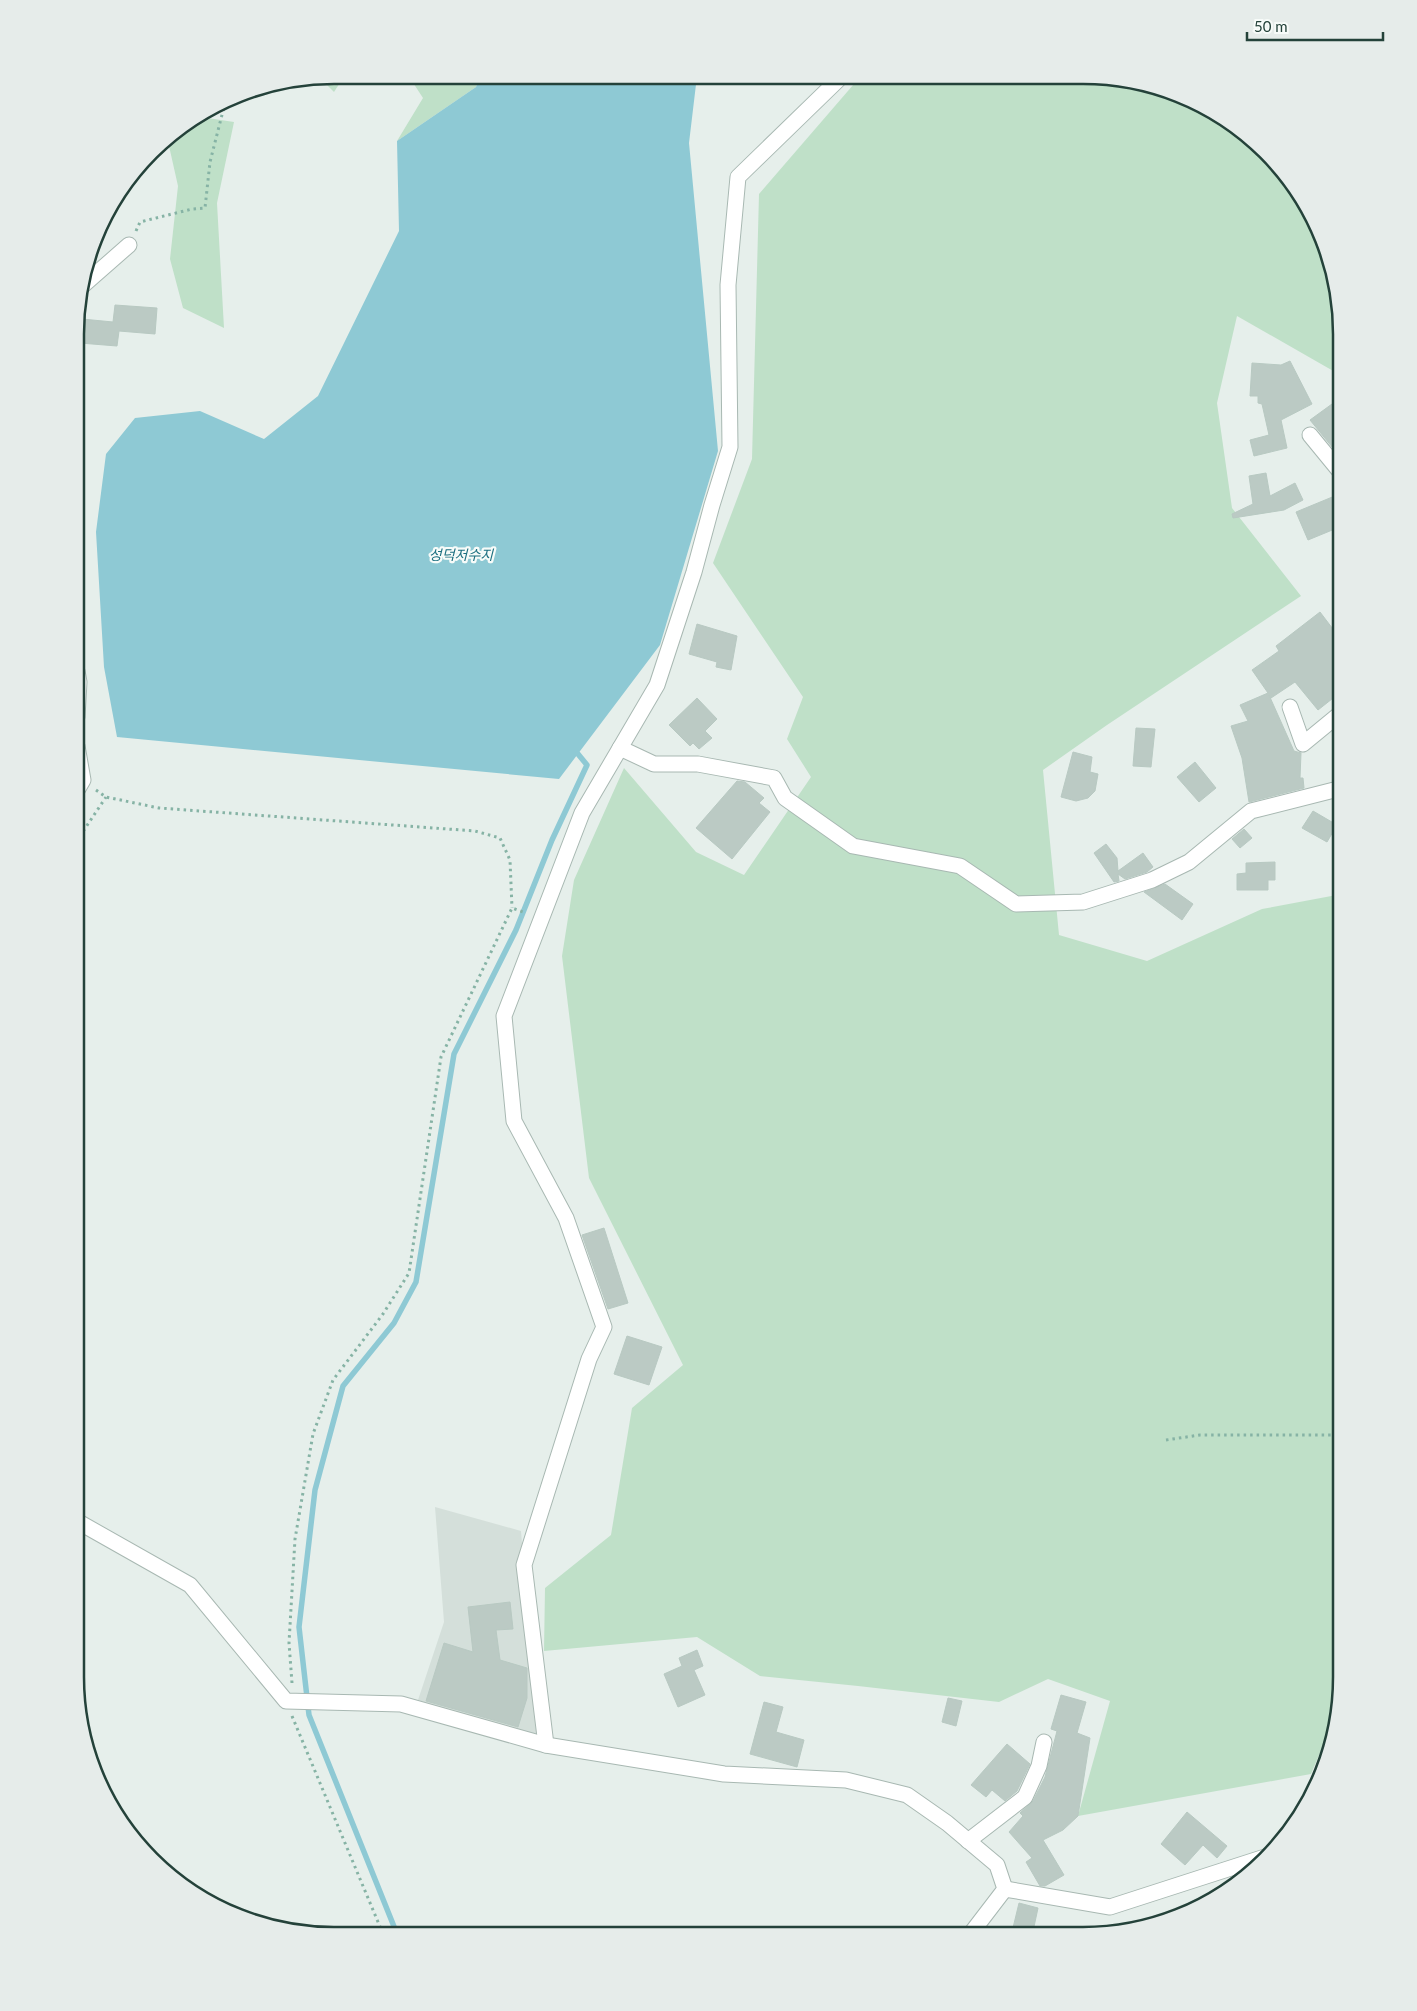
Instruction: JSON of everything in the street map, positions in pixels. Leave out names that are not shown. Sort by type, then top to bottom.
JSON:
[{"type":"street","points":[[546,1745],[524,1565],[589,1359],[604,1327],[566,1218],[514,1121],[504,1016],[582,813],[658,685],[694,572],[730,447],[728,285],[738,177],[834,84]]},
{"type":"street","points":[[90,280],[129,245]]},
{"type":"street","points":[[1310,435],[1333,463]]},
{"type":"street","points":[[1290,707],[1303,744],[1333,719]]},
{"type":"street","points":[[620,748],[654,764],[698,764],[774,778],[785,798],[853,846],[960,866],[1016,904],[1083,902],[1152,880],[1189,862],[1251,811],[1333,790]]},
{"type":"street","points":[[84,1525],[190,1585],[300,1702],[401,1704],[546,1745],[724,1774],[846,1780],[907,1795],[998,1865],[1005,1889]]},
{"type":"street","points":[[968,1841],[1025,1797],[1039,1766],[1044,1742]]},
{"type":"street","points":[[1005,1889],[1110,1907],[1252,1861]]},
{"type":"street","points":[[976,1927],[1005,1889]]},
{"type":"path","points":[[129,245],[140,222],[192,209],[205,208],[210,162],[223,110]]},
{"type":"path","points":[[84,788],[106,797],[159,808],[475,831],[500,838],[510,860],[512,908],[440,1057],[408,1273],[383,1314],[333,1380],[313,1434],[295,1539],[289,1643],[293,1690],[300,1702],[380,1927]]},
{"type":"path","points":[[84,830],[106,797]]},
{"type":"path","points":[[512,908],[530,915]]},
{"type":"path","points":[[1166,1440],[1200,1435],[1333,1435]]},
{"type":"shaded area","points":[[435,1507],[521,1531],[538,1738],[418,1700],[444,1622]]},
{"type":"green space","points":[[326,84],[339,84],[334,92]]},
{"type":"green space","points":[[414,84],[477,84],[476,87],[397,141],[423,98]]},
{"type":"green space","points":[[854,84],[1100,84],[1148,92],[1164,97],[1208,117],[1235,135],[1260,157],[1282,182],[1300,209],[1320,253],[1325,269],[1333,317],[1333,371],[1237,316],[1217,403],[1232,508],[1301,596],[1107,725],[1043,770],[1059,935],[1147,961],[1262,909],[1333,896],[1333,1694],[1325,1740],[1311,1774],[1078,1816],[1110,1701],[1048,1679],[999,1702],[760,1676],[697,1637],[544,1651],[545,1588],[611,1535],[632,1408],[683,1365],[589,1178],[562,956],[574,880],[624,768],[696,852],[744,875],[811,777],[787,739],[803,697],[713,563],[752,459],[759,194]]},
{"type":"green space","points":[[207,118],[234,122],[217,203],[224,328],[183,308],[170,259],[178,186],[169,146]]},
{"type":"water","name":"성덕저수지","points":[[477,84],[696,84],[689,143],[718,451],[660,645],[559,779],[117,737],[104,667],[96,532],[106,454],[135,418],[200,411],[264,439],[318,396],[399,231],[397,141],[476,87]]},
{"type":"building","points":[[115,305],[157,308],[155,334],[119,331],[117,346],[84,343],[84,319],[113,322]]},
{"type":"building","points":[[1290,361],[1312,404],[1281,420],[1287,448],[1254,456],[1250,440],[1269,435],[1262,404],[1258,403],[1258,396],[1250,396],[1252,363],[1281,365]]},
{"type":"building","points":[[1332,404],[1333,448],[1310,420]]},
{"type":"building","points":[[1266,473],[1270,496],[1295,483],[1303,500],[1284,510],[1233,518],[1232,514],[1253,504],[1249,476]]},
{"type":"building","points":[[1333,497],[1333,530],[1308,540],[1296,512]]},
{"type":"building","points":[[1320,612],[1333,629],[1333,698],[1318,710],[1295,682],[1271,698],[1269,695],[1294,751],[1301,753],[1300,778],[1303,778],[1304,788],[1249,802],[1242,758],[1231,726],[1248,721],[1240,705],[1268,693],[1252,670],[1279,651],[1276,646]]},
{"type":"building","points":[[697,624],[737,636],[731,670],[716,667],[717,662],[689,654]]},
{"type":"building","points":[[697,698],[717,719],[705,731],[712,738],[699,749],[693,743],[690,746],[669,725]]},
{"type":"building","points":[[1136,728],[1155,729],[1151,767],[1133,766]]},
{"type":"building","points":[[1073,752],[1092,757],[1090,772],[1098,774],[1095,791],[1088,798],[1076,801],[1061,797]]},
{"type":"building","points":[[1195,762],[1216,788],[1199,802],[1177,777]]},
{"type":"building","points":[[737,781],[745,782],[764,798],[759,803],[770,812],[732,859],[696,828]]},
{"type":"building","points":[[1313,811],[1333,823],[1333,832],[1327,842],[1302,828]]},
{"type":"building","points":[[1244,829],[1252,838],[1240,848],[1232,839]]},
{"type":"building","points":[[1106,844],[1117,858],[1118,871],[1143,853],[1153,867],[1147,872],[1125,879],[1118,874],[1119,881],[1114,882],[1094,853]]},
{"type":"building","points":[[1275,862],[1275,880],[1268,880],[1268,890],[1237,890],[1237,874],[1246,873],[1246,863]]},
{"type":"building","points":[[1165,884],[1193,904],[1182,920],[1144,892]]},
{"type":"building","points":[[604,1228],[628,1303],[608,1309],[582,1235]]},
{"type":"building","points":[[627,1336],[662,1347],[649,1385],[614,1374]]},
{"type":"building","points":[[510,1602],[513,1629],[496,1630],[500,1660],[527,1668],[527,1698],[518,1727],[426,1701],[444,1643],[473,1652],[468,1607]]},
{"type":"building","points":[[697,1650],[703,1666],[694,1670],[705,1695],[678,1707],[664,1674],[682,1666],[679,1658]]},
{"type":"building","points":[[1061,1695],[1086,1702],[1077,1733],[1090,1738],[1078,1816],[1063,1830],[1043,1840],[1064,1875],[1045,1886],[1040,1886],[1026,1862],[1032,1858],[1009,1832],[1023,1816],[1020,1813],[1033,1801],[1045,1777],[1057,1731],[1051,1729]]},
{"type":"building","points":[[948,1698],[962,1701],[956,1726],[942,1722]]},
{"type":"building","points":[[764,1702],[783,1707],[776,1732],[804,1740],[797,1767],[750,1754]]},
{"type":"building","points":[[1007,1744],[1030,1764],[1017,1791],[1005,1801],[992,1790],[986,1797],[971,1785]]},
{"type":"building","points":[[1187,1812],[1227,1846],[1217,1858],[1203,1845],[1185,1865],[1161,1844]]},
{"type":"building","points":[[1019,1903],[1038,1908],[1034,1927],[1013,1927]]},
{"type":"waterway","points":[[394,1927],[309,1715],[299,1627],[315,1490],[343,1386],[394,1323],[416,1282],[454,1054],[516,930],[552,840],[587,765],[578,754]]}]
